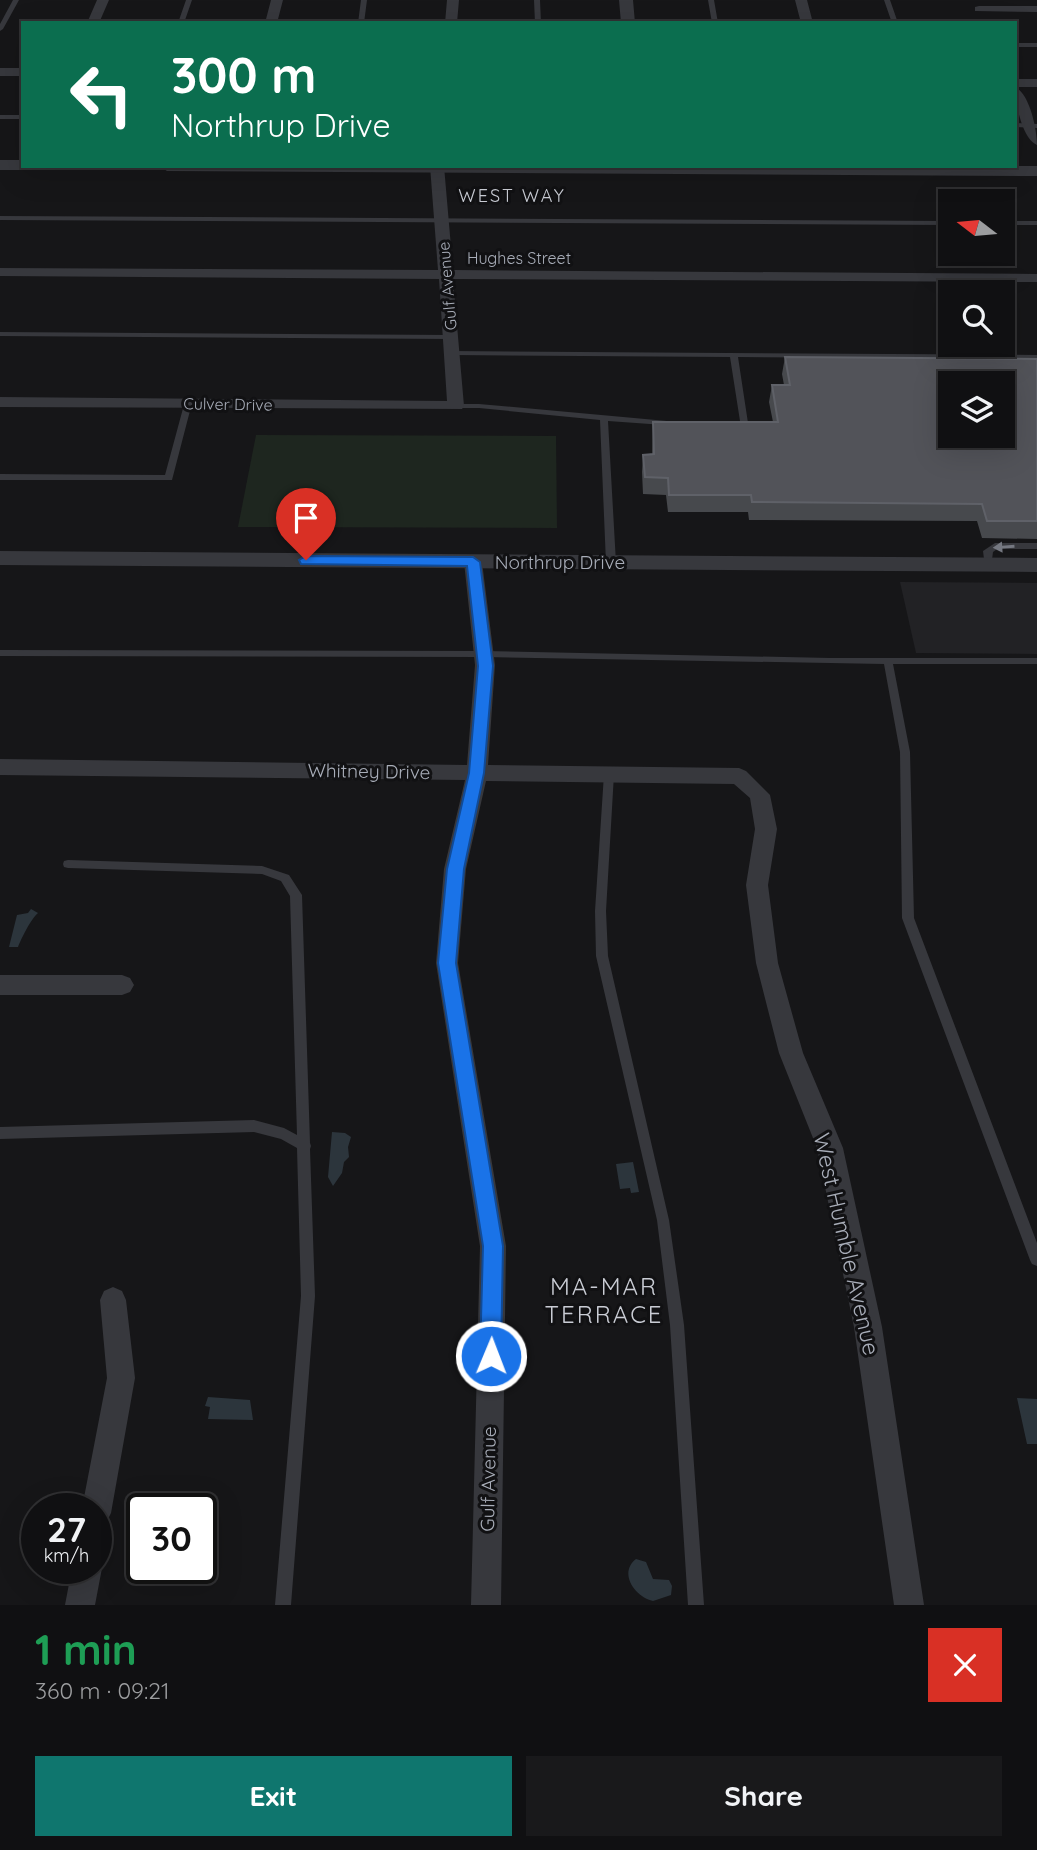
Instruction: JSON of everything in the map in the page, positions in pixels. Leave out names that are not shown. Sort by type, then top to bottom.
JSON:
[{"type":"street","points":[[94,21],[103,0]]},
{"type":"street","points":[[272,21],[277,0]]},
{"type":"street","points":[[450,21],[453,0]]},
{"type":"street","points":[[626,0],[628,21]]},
{"type":"street","points":[[802,0],[807,21]]},
{"type":"street","points":[[984,21],[977,4],[1037,9]]},
{"type":"street","points":[[0,72],[21,72]]},
{"type":"street","points":[[1017,83],[1037,83]]},
{"type":"street","points":[[1017,95],[1034,126],[1037,141]]},
{"type":"street","points":[[0,165],[21,165]]},
{"type":"street","name":"Gulf Avenue","points":[[437,168],[456,406]]},
{"type":"street","points":[[587,168],[1037,171]]},
{"type":"street","name":"Hughes Street","points":[[0,272],[1037,278]]},
{"type":"street","name":"Culver Drive","points":[[0,402],[456,406]]},
{"type":"street","name":"Northrup Drive","points":[[0,558],[1037,565]]},
{"type":"street","name":"Gulf Avenue","points":[[473,562],[484,654],[477,773],[455,869],[447,963],[493,1246],[486,1605]]},
{"type":"street","name":"Whitney Drive","points":[[0,767],[738,775]]},
{"type":"street","name":"West Humble Avenue","points":[[738,775],[760,795],[766,829],[757,885],[766,963],[791,1053],[830,1148],[868,1328],[909,1605]]},
{"type":"street","points":[[0,985],[122,985]]},
{"type":"street","points":[[100,1493],[121,1378],[113,1300]]},
{"type":"street","points":[[80,1605],[84,1584]]},
{"type":"lane","points":[[0,29],[16,0]]},
{"type":"lane","points":[[182,21],[189,0]]},
{"type":"lane","points":[[361,21],[364,0]]},
{"type":"lane","points":[[537,0],[538,21]]},
{"type":"lane","points":[[711,0],[715,21]]},
{"type":"lane","points":[[887,0],[894,21]]},
{"type":"lane","points":[[1017,45],[1037,45]]},
{"type":"lane","points":[[0,117],[21,117]]},
{"type":"lane","points":[[0,218],[938,223]]},
{"type":"lane","points":[[1015,223],[1037,223]]},
{"type":"lane","points":[[0,334],[734,355],[1037,358]]},
{"type":"lane","points":[[720,423],[744,423],[734,355]]},
{"type":"lane","points":[[0,477],[169,478],[188,403]]},
{"type":"lane","points":[[456,406],[674,423]]},
{"type":"lane","points":[[604,418],[611,563]]},
{"type":"lane","points":[[988,565],[988,551],[996,546],[1037,546]]},
{"type":"lane","points":[[0,653],[484,654],[1037,661]]},
{"type":"lane","points":[[888,661],[905,752],[908,918],[1037,1260]]},
{"type":"lane","points":[[609,774],[600,936],[602,956],[665,1233],[677,1325],[696,1605]]},
{"type":"lane","points":[[68,864],[262,870],[276,873],[291,885],[296,895],[308,1296],[283,1605]]},
{"type":"lane","points":[[0,1133],[235,1125],[271,1128],[305,1146]]},
{"type":"shaded area","points":[[256,435],[556,436],[557,528],[238,527]]},
{"type":"shaded area","points":[[900,582],[1037,583],[1037,654],[916,653]]},
{"type":"shaded area","points":[[31,909],[38,913],[18,947],[9,947],[17,915],[28,913]]},
{"type":"shaded area","points":[[332,1132],[345,1133],[351,1137],[349,1157],[333,1186],[328,1177]]},
{"type":"shaded area","points":[[633,1162],[639,1192],[631,1193],[630,1188],[620,1189],[616,1164]]},
{"type":"shaded area","points":[[208,1397],[250,1400],[253,1420],[208,1419],[210,1407],[205,1406]]},
{"type":"shaded area","points":[[1017,1398],[1037,1399],[1037,1444],[1027,1444]]},
{"type":"shaded area","points":[[636,1559],[646,1562],[653,1579],[669,1580],[672,1586],[671,1595],[653,1601],[635,1590],[629,1571]]},
{"type":"building","points":[[785,357],[1037,359],[1037,521],[987,521],[982,504],[752,502],[751,495],[669,495],[668,478],[645,477],[643,455],[654,454],[653,422],[778,422],[772,385],[790,385]]},
{"type":"district","name":"WEST WAY","points":[[512,195]]},
{"type":"district","name":"MA-MAR TERRACE","points":[[604,1300]]},
{"type":"route","points":[[306,560],[473,562],[485,666],[477,773],[455,869],[447,963],[493,1246],[491,1356]]}]
